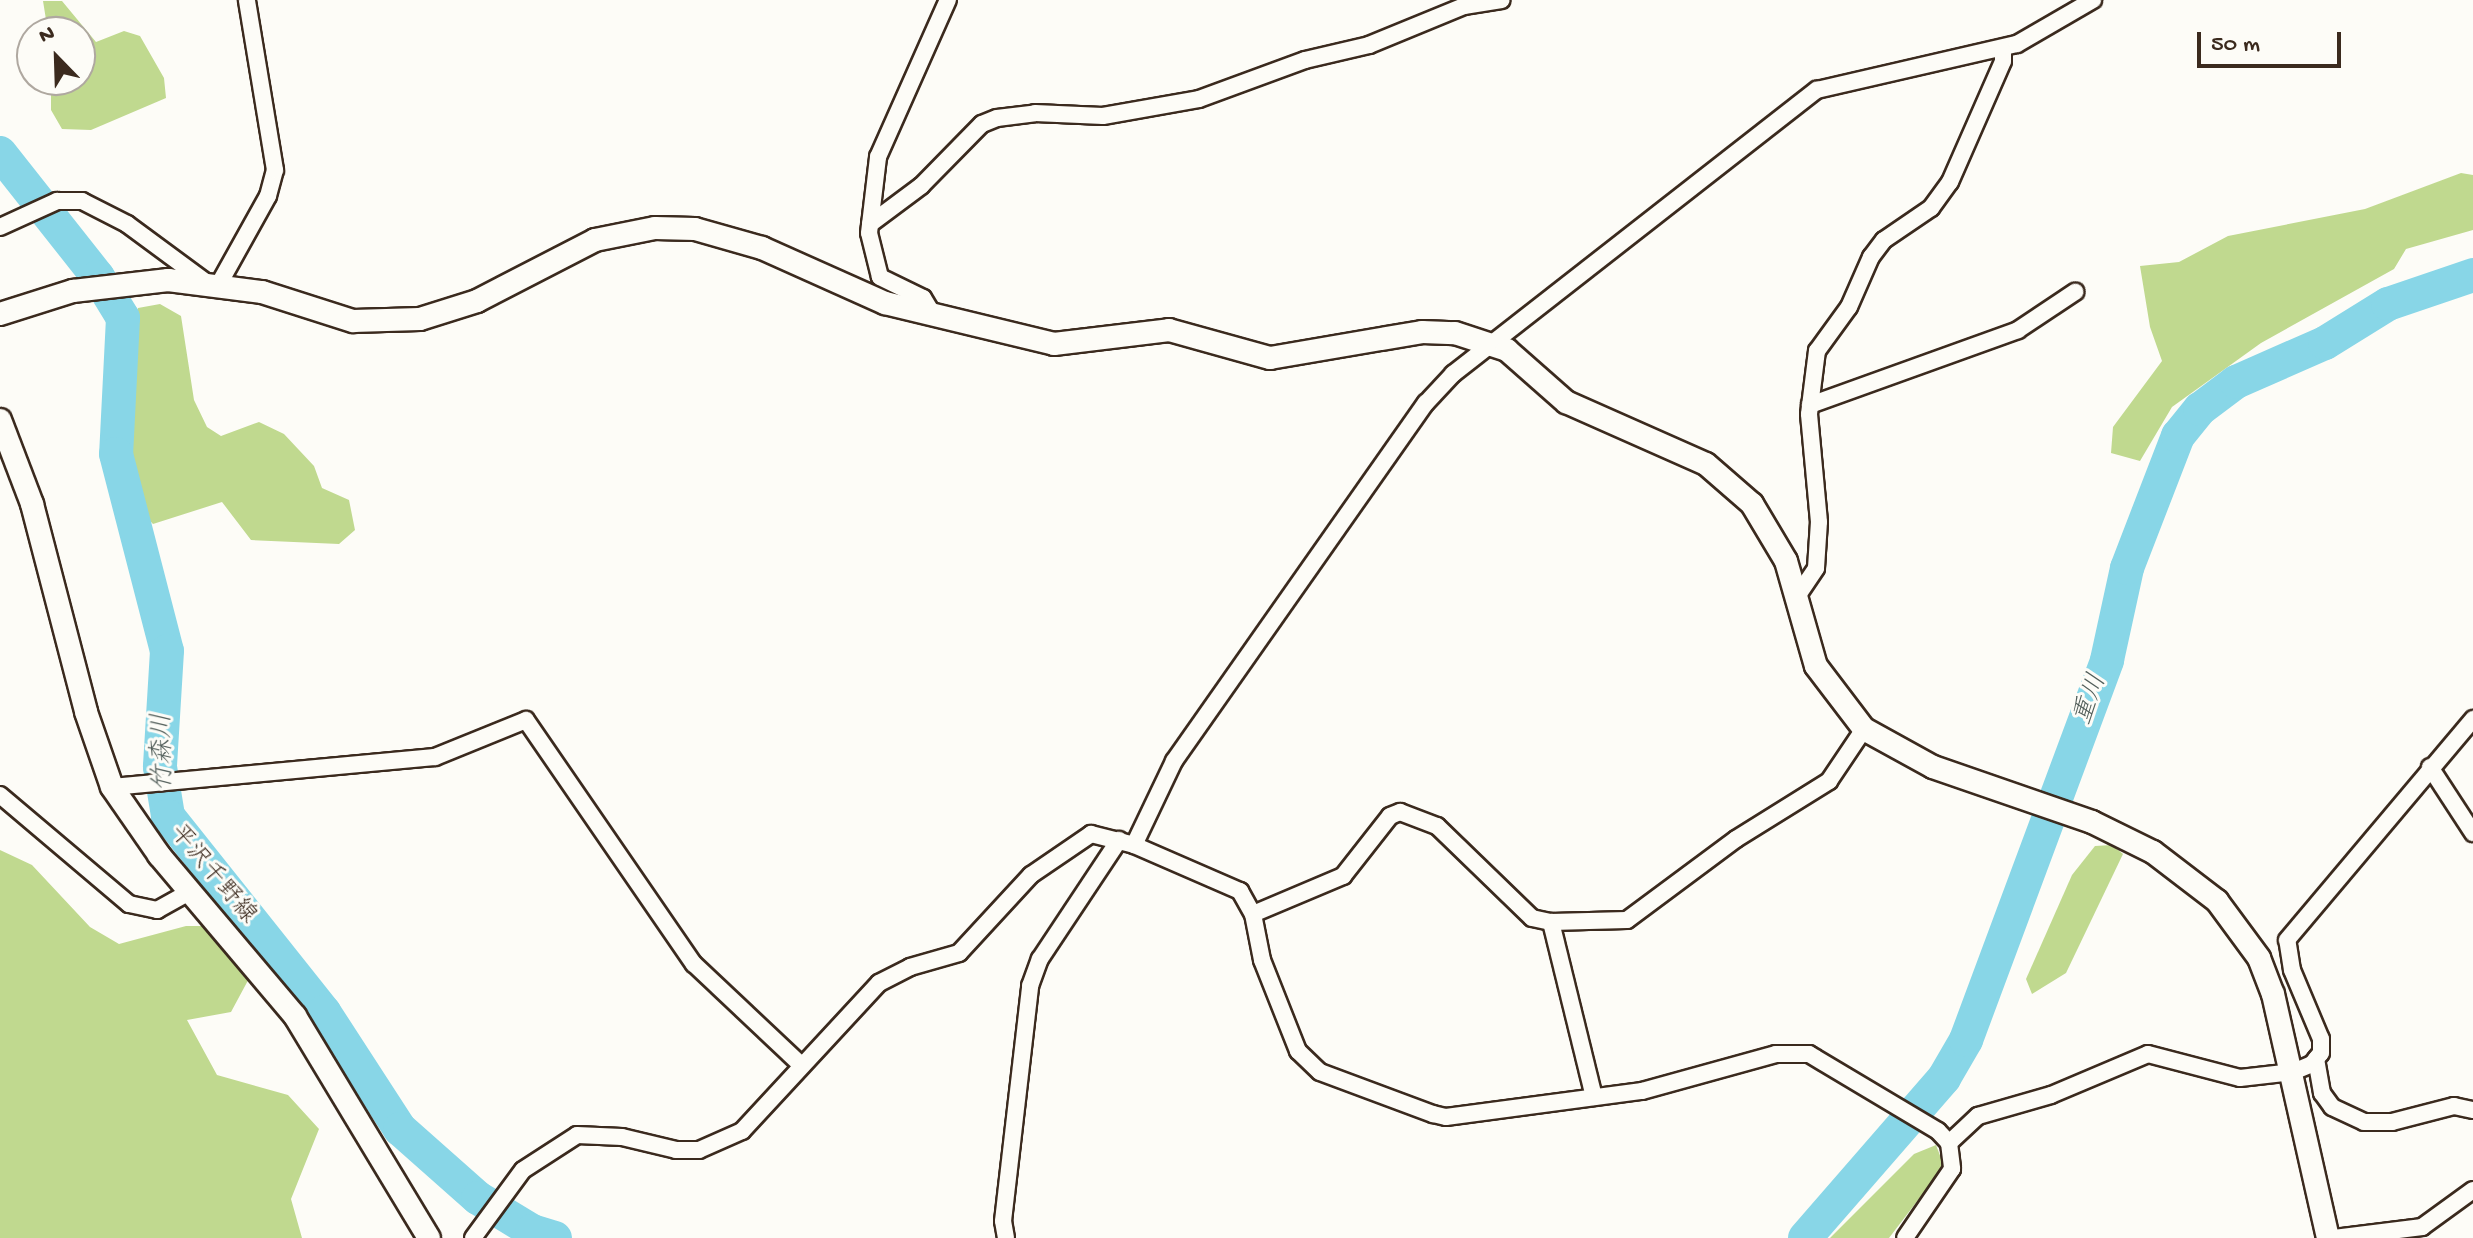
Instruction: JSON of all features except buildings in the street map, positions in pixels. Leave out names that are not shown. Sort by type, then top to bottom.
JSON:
[{"type":"street","points":[[213,284],[268,196],[275,170],[247,0]]},
{"type":"street","points":[[934,316],[923,298],[880,277],[870,224],[878,157],[948,0]]},
{"type":"street","points":[[870,224],[921,186],[982,124],[997,118],[1035,113],[1103,116],[1199,99],[1305,60],[1369,45],[1464,6],[1502,0]]},
{"type":"street","points":[[1006,1238],[1003,1221],[1030,986],[1040,959],[1126,842],[1174,761],[1426,403],[1491,344],[1817,90],[2003,48],[2034,37],[2093,0]]},
{"type":"street","points":[[1796,598],[1816,568],[1819,522],[1810,405],[1817,351],[1849,307],[1877,248],[1931,208],[1946,189],[2003,61],[2003,48]]},
{"type":"street","points":[[6,226],[57,201],[82,201],[127,224],[213,284]]},
{"type":"street","points":[[0,314],[73,291],[126,281],[213,284],[262,292],[353,321],[420,319],[477,301],[595,240],[655,228],[695,229],[762,248],[843,287],[934,316],[1054,344],[1169,330],[1270,358],[1422,332],[1455,333],[1491,344],[1507,350],[1585,413],[1706,464],[1732,483],[1772,531],[1816,666],[1864,729],[1933,767],[2092,822],[2190,877],[2239,926],[2273,994],[2331,1238],[2422,1227],[2473,1190]]},
{"type":"street","points":[[1810,405],[2018,330],[2075,292]]},
{"type":"street","name":"平沢千野線","points":[[0,420],[32,504],[86,712],[112,787],[189,892],[295,1016],[334,1073],[429,1238]]},
{"type":"street","points":[[2473,719],[2287,940],[2292,970],[2321,1039],[2316,1059],[2322,1093],[2332,1107],[2364,1122],[2392,1122],[2454,1106],[2473,1110]]},
{"type":"street","points":[[112,787],[435,757],[526,720],[694,964],[800,1064]]},
{"type":"street","points":[[1253,914],[1343,876],[1390,816],[1400,812],[1437,826],[1520,910],[1551,922],[1612,923],[1638,915],[1710,857],[1829,781],[1864,729]]},
{"type":"street","points":[[2430,767],[2473,833]]},
{"type":"street","points":[[0,795],[129,904],[157,910],[189,892]]},
{"type":"street","points":[[473,1238],[523,1170],[577,1135],[622,1137],[676,1150],[715,1144],[742,1131],[788,1087],[800,1064],[879,983],[910,967],[959,953],[1031,875],[1078,839],[1102,835],[1126,842],[1240,891],[1253,914],[1262,960],[1290,1037],[1320,1072],[1446,1117],[1642,1091],[1795,1052],[1845,1073],[1944,1137],[1952,1169],[1905,1238]]},
{"type":"street","points":[[1551,922],[1594,1097]]},
{"type":"street","points":[[1944,1137],[1978,1116],[2051,1095],[2148,1054],[2240,1078],[2293,1072],[2316,1059]]},
{"type":"green space","points":[[43,1],[62,1],[74,16],[45,16]]},
{"type":"green space","points":[[124,31],[140,36],[164,78],[166,98],[91,130],[62,129],[51,110],[51,96],[96,96],[96,42]]},
{"type":"green space","points":[[2461,173],[2473,175],[2473,230],[2406,249],[2394,269],[2261,343],[2172,407],[2140,461],[2111,453],[2113,427],[2162,361],[2150,327],[2140,266],[2179,262],[2228,236],[2365,209]]},
{"type":"green space","points":[[160,304],[181,316],[194,400],[207,427],[221,436],[259,422],[284,434],[314,466],[322,488],[349,500],[355,530],[339,544],[251,540],[222,502],[153,524],[138,508],[126,401],[138,308]]},
{"type":"green space","points":[[2112,845],[2123,854],[2066,973],[2032,994],[2026,979],[2072,875],[2095,846]]},
{"type":"green space","points":[[0,850],[32,865],[90,927],[119,944],[186,926],[218,926],[252,973],[231,1012],[187,1020],[217,1075],[288,1095],[319,1129],[291,1199],[302,1238],[0,1238]]},
{"type":"green space","points":[[1936,1145],[1944,1166],[1889,1238],[1830,1238],[1914,1154]]},
{"type":"waterway","name":"竹森川","points":[[0,153],[98,277],[123,318],[116,454],[167,651],[160,767],[168,816],[324,1012],[400,1129],[478,1198],[532,1231],[555,1238]]},
{"type":"waterway","name":"重川","points":[[1805,1238],[1944,1078],[1966,1040],[2107,660],[2127,568],[2178,436],[2200,409],[2236,382],[2325,343],[2388,304],[2473,275]]}]
